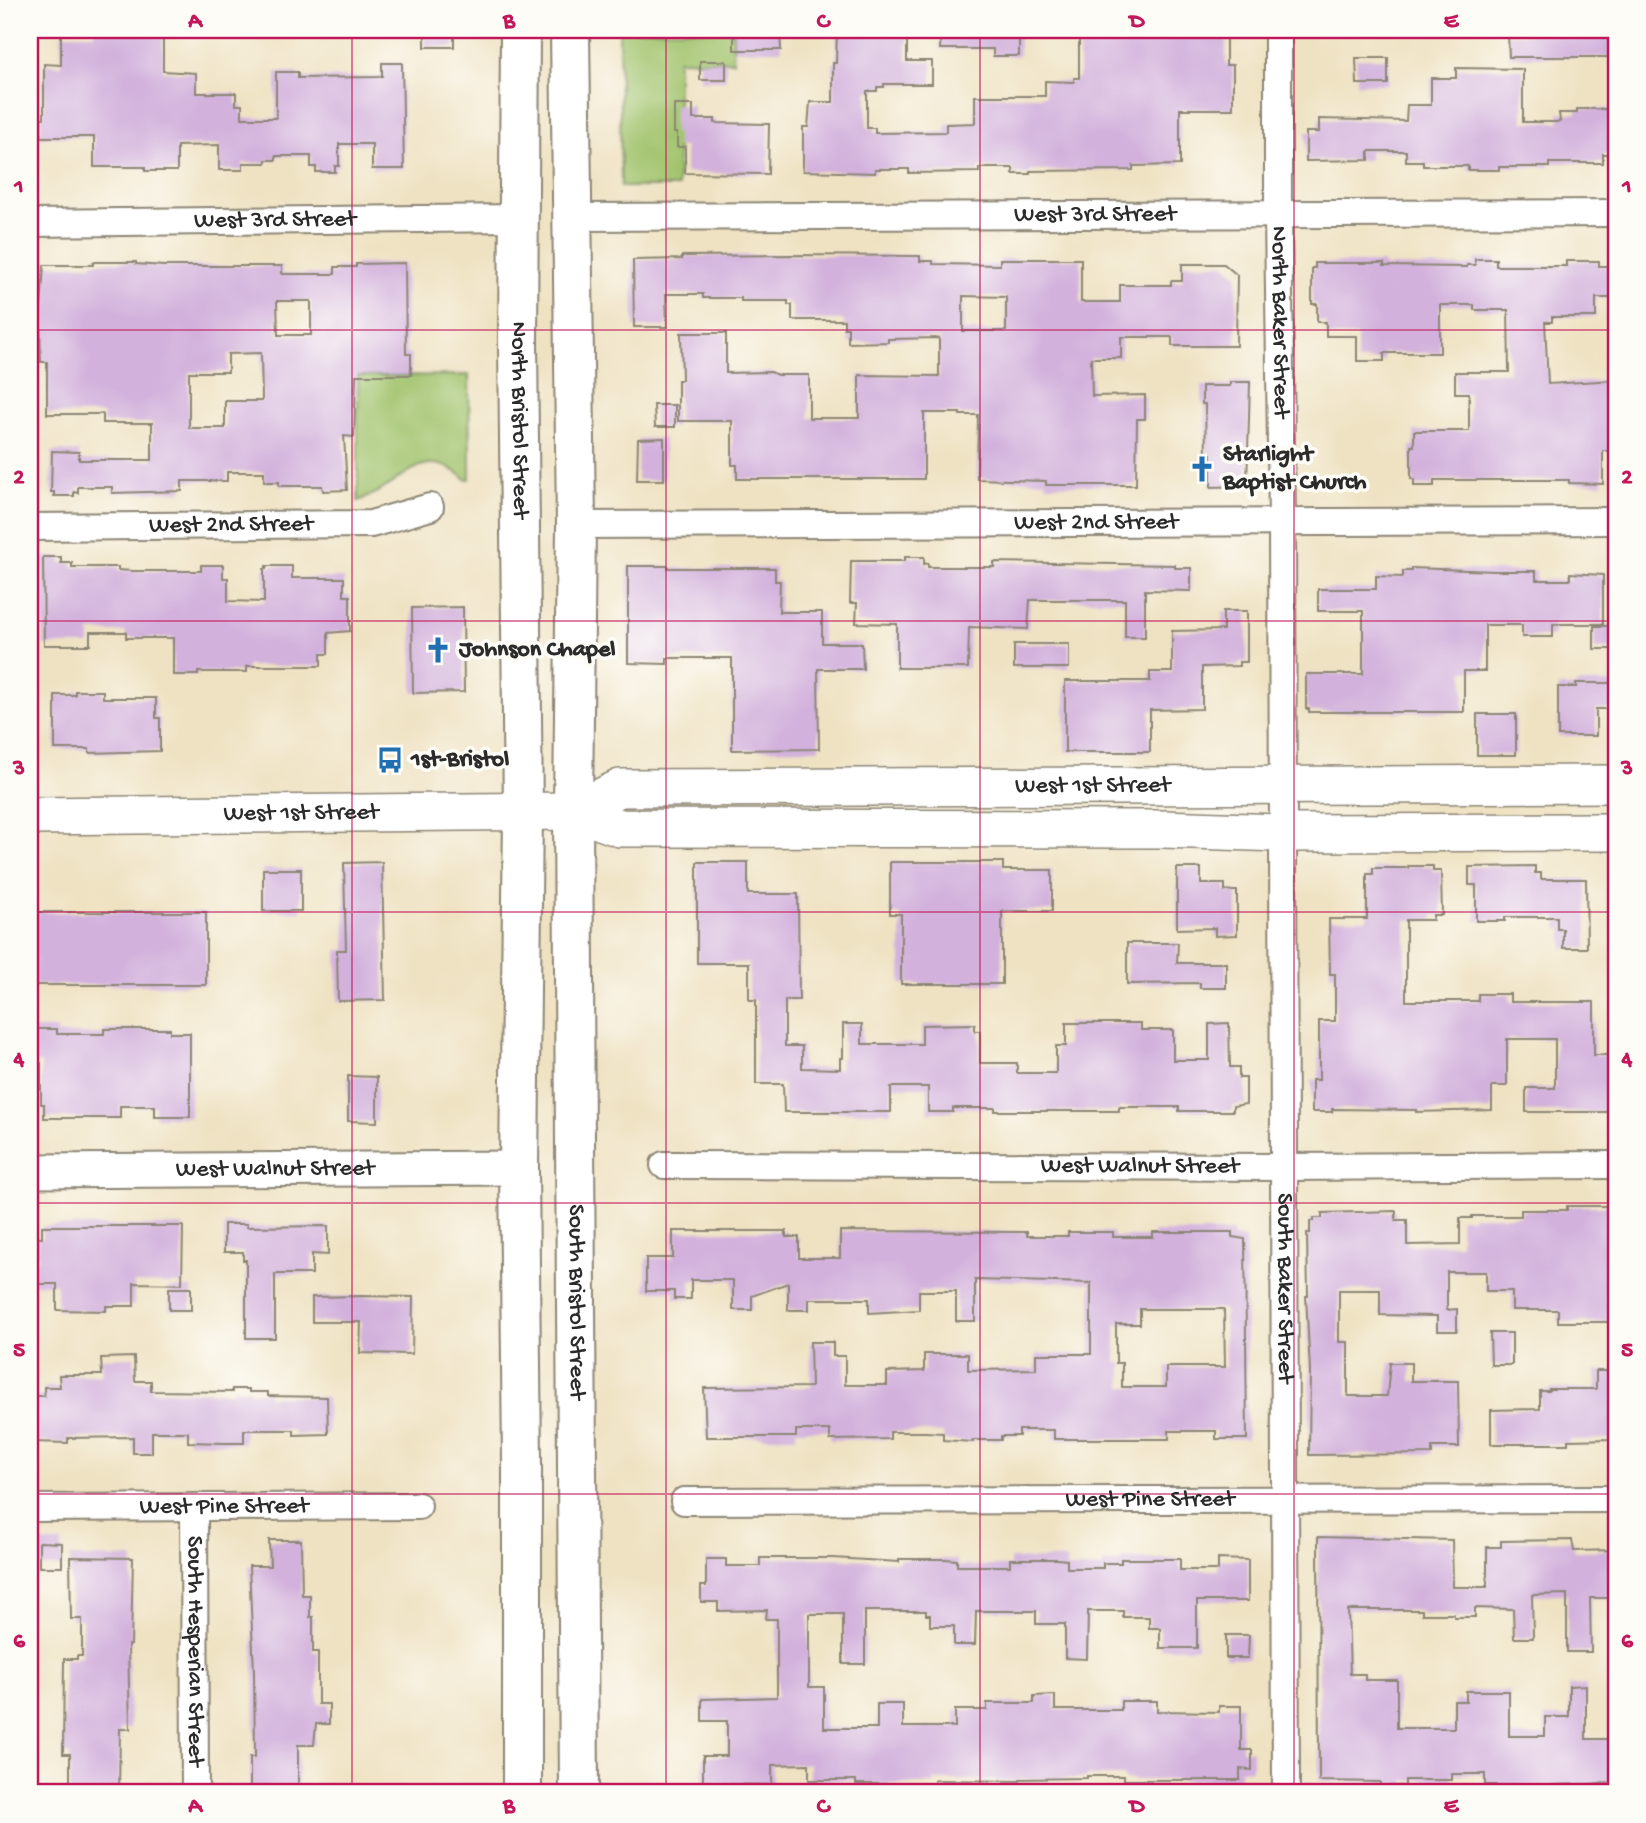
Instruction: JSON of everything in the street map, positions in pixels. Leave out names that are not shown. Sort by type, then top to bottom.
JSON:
[{"type":"main road","name":"North Bristol Street","points":[[520,30],[518,343],[523,812]]},
{"type":"main road","points":[[570,30],[576,525],[573,811]]},
{"type":"main road","name":"West 1st Street","points":[[573,811],[620,788],[1616,784]]},
{"type":"main road","name":"West 1st Street","points":[[30,816],[573,811],[621,828],[1163,829],[1283,833],[1616,832]]},
{"type":"main road","name":"South Bristol Street","points":[[573,811],[579,1793]]},
{"type":"main road","points":[[522,1793],[519,1168],[523,812]]},
{"type":"street","name":"North Baker Street","points":[[1278,30],[1283,784]]},
{"type":"street","name":"West 3rd Street","points":[[573,217],[1616,214]]},
{"type":"street","name":"West 3rd Street","points":[[30,223],[520,218]]},
{"type":"street","name":"West 2nd Street","points":[[30,527],[371,524],[430,507]]},
{"type":"street","name":"West 2nd Street","points":[[576,525],[1616,521]]},
{"type":"street","name":"South Baker Street","points":[[1283,784],[1286,1793]]},
{"type":"street","name":"West Walnut Street","points":[[664,1165],[1616,1165]]},
{"type":"street","name":"West Walnut Street","points":[[30,1171],[519,1168]]},
{"type":"street","name":"West Pine Street","points":[[684,1501],[1616,1499]]},
{"type":"street","name":"West Pine Street","points":[[30,1508],[418,1506]]},
{"type":"street","name":"South Hesperian Street","points":[[194,1507],[195,1793]]},
{"type":"green space","points":[[619,30],[733,30],[733,61],[678,60],[678,187],[621,187]]},
{"type":"green space","points":[[469,375],[470,479],[443,465],[423,465],[358,501],[358,376]]},
{"type":"building","points":[[94,30],[163,33],[163,71],[196,73],[196,93],[236,93],[236,105],[242,105],[242,118],[276,118],[276,72],[298,72],[298,78],[378,77],[382,76],[382,63],[402,63],[404,169],[372,169],[372,144],[339,144],[339,166],[335,166],[335,172],[316,172],[316,167],[311,167],[311,156],[276,156],[276,160],[266,160],[266,163],[243,163],[243,170],[219,170],[219,145],[177,146],[177,171],[145,171],[145,167],[94,167],[94,137],[41,137],[41,118],[44,118],[44,64],[61,65],[61,34],[94,34]]},
{"type":"building","points":[[425,30],[454,30],[454,47],[425,47]]},
{"type":"building","points":[[734,30],[780,30],[781,50],[734,50]]},
{"type":"building","points":[[837,30],[907,30],[907,61],[932,61],[932,84],[884,84],[884,87],[877,87],[877,91],[867,91],[867,128],[875,128],[875,133],[946,132],[946,124],[975,123],[975,96],[1045,96],[1045,81],[1074,82],[1074,78],[1079,78],[1079,30],[1226,30],[1226,65],[1233,65],[1233,109],[1180,109],[1180,165],[1133,166],[1133,170],[1030,171],[1030,174],[1013,174],[1013,168],[979,168],[979,172],[909,173],[909,169],[875,169],[875,173],[803,171],[803,127],[808,127],[810,102],[833,102],[833,63],[836,63]]},
{"type":"building","points":[[941,30],[1019,30],[1019,56],[993,56],[993,49],[940,49]]},
{"type":"building","points":[[1558,30],[1616,30],[1616,57],[1509,57],[1508,34],[1558,34]]},
{"type":"building","points":[[1356,58],[1388,58],[1388,84],[1357,84]]},
{"type":"building","points":[[700,61],[726,61],[726,80],[700,80]]},
{"type":"building","points":[[1456,68],[1523,69],[1523,122],[1557,122],[1560,121],[1559,113],[1577,113],[1577,109],[1616,109],[1616,154],[1603,154],[1603,163],[1549,163],[1549,167],[1499,167],[1499,170],[1468,170],[1468,166],[1423,166],[1423,161],[1406,161],[1406,151],[1369,151],[1369,160],[1306,161],[1306,132],[1319,132],[1319,119],[1406,121],[1407,105],[1431,105],[1431,78],[1456,78]]},
{"type":"building","points":[[674,105],[693,105],[693,119],[715,119],[715,123],[769,124],[768,174],[685,173],[685,147],[677,147],[677,133],[674,133]]},
{"type":"building","points":[[682,256],[920,256],[920,261],[933,261],[933,264],[1000,265],[1000,259],[1081,259],[1081,302],[1120,302],[1120,285],[1171,285],[1171,281],[1182,281],[1182,264],[1224,264],[1237,275],[1236,346],[1172,346],[1172,337],[1121,337],[1121,358],[1091,358],[1092,396],[1145,395],[1145,419],[1137,419],[1136,485],[1046,485],[1046,481],[977,479],[978,415],[960,413],[924,413],[924,479],[737,479],[737,465],[732,465],[732,421],[678,421],[678,380],[682,380],[681,333],[726,333],[726,373],[809,375],[809,418],[859,418],[859,375],[939,376],[939,338],[848,343],[848,328],[844,328],[844,320],[792,320],[792,305],[788,305],[788,301],[703,298],[703,294],[666,294],[667,327],[634,327],[633,260],[682,259]],"holes":[[[963,296],[1006,297],[1006,331],[963,331]]]},
{"type":"building","points":[[1475,259],[1496,259],[1496,266],[1566,266],[1566,261],[1599,261],[1599,266],[1616,266],[1616,298],[1596,298],[1596,317],[1552,317],[1552,322],[1545,322],[1548,384],[1616,380],[1616,451],[1603,451],[1603,484],[1569,483],[1569,480],[1434,480],[1434,486],[1414,486],[1414,479],[1411,479],[1411,446],[1414,446],[1414,431],[1469,431],[1469,393],[1455,393],[1455,372],[1509,372],[1508,310],[1474,310],[1474,305],[1440,305],[1440,353],[1384,353],[1384,361],[1357,361],[1357,336],[1326,336],[1326,322],[1317,322],[1317,304],[1312,304],[1312,268],[1315,268],[1315,263],[1467,267],[1475,265]]},
{"type":"building","points":[[93,262],[136,262],[164,266],[282,266],[282,274],[335,274],[335,267],[405,263],[406,354],[411,354],[411,375],[356,375],[354,437],[344,436],[347,490],[323,491],[322,486],[279,486],[279,482],[264,482],[264,472],[227,472],[227,481],[182,481],[182,491],[112,493],[112,487],[78,487],[78,493],[74,492],[74,496],[54,496],[54,492],[51,492],[52,451],[79,452],[79,460],[152,460],[152,423],[103,423],[103,414],[47,414],[47,362],[41,362],[40,321],[44,265],[93,265]],"holes":[[[277,301],[311,301],[311,335],[278,335]],[[261,353],[262,401],[225,401],[225,428],[189,428],[189,372],[228,372],[228,354]]]},
{"type":"building","points":[[1230,382],[1250,382],[1247,486],[1211,487],[1211,454],[1206,454],[1202,386],[1230,386]]},
{"type":"building","points":[[654,405],[675,405],[675,427],[655,427]]},
{"type":"building","points":[[664,438],[664,480],[637,480],[638,439]]},
{"type":"building","points":[[43,557],[61,557],[61,563],[72,563],[72,567],[118,567],[118,570],[133,571],[201,571],[201,565],[223,565],[223,578],[228,578],[228,601],[264,602],[266,566],[292,566],[292,578],[344,578],[344,596],[350,596],[350,631],[328,633],[328,654],[321,654],[321,666],[247,666],[247,672],[198,672],[198,675],[173,675],[173,638],[126,638],[126,632],[90,632],[90,645],[44,645]]},
{"type":"building","points":[[905,557],[924,557],[924,564],[928,563],[928,567],[994,567],[994,562],[1175,565],[1175,568],[1191,568],[1191,591],[1145,590],[1145,637],[1125,637],[1125,600],[1030,600],[1028,629],[969,627],[968,668],[897,668],[897,624],[856,623],[857,603],[850,603],[851,561],[905,561]]},
{"type":"building","points":[[628,566],[775,568],[775,581],[780,581],[779,612],[822,612],[822,643],[862,643],[863,669],[818,669],[819,749],[732,750],[732,658],[667,658],[667,664],[628,663]]},
{"type":"building","points":[[1411,568],[1536,571],[1536,580],[1570,580],[1570,573],[1603,575],[1603,624],[1553,624],[1553,637],[1522,637],[1522,625],[1485,625],[1485,671],[1464,671],[1464,712],[1309,712],[1309,709],[1306,709],[1306,674],[1363,674],[1363,611],[1318,611],[1318,589],[1376,589],[1376,576],[1403,577],[1403,571],[1411,571]]},
{"type":"building","name":"Johnson Chapel","points":[[463,607],[464,692],[413,693],[412,608]]},
{"type":"building","points":[[1223,611],[1247,611],[1247,662],[1239,662],[1239,666],[1202,667],[1202,709],[1150,710],[1150,752],[1065,752],[1065,681],[1150,681],[1150,672],[1172,672],[1172,631],[1223,630]]},
{"type":"building","points":[[1594,626],[1614,626],[1615,649],[1594,649]]},
{"type":"building","points":[[1014,644],[1069,644],[1069,668],[1014,668]]},
{"type":"building","points":[[1576,683],[1615,683],[1615,709],[1596,709],[1596,736],[1558,736],[1558,687],[1576,687]]},
{"type":"building","points":[[75,691],[103,691],[103,698],[156,698],[156,718],[160,718],[160,751],[89,753],[89,749],[55,749],[55,695],[75,695]]},
{"type":"building","points":[[1477,714],[1516,714],[1516,755],[1477,755]]},
{"type":"building","points":[[382,862],[385,1000],[338,1001],[337,950],[346,950],[344,863]]},
{"type":"building","points":[[697,862],[748,862],[748,894],[798,894],[799,1000],[785,1000],[785,1046],[802,1046],[802,1068],[840,1069],[840,1058],[843,1058],[843,1024],[862,1024],[862,1044],[922,1044],[922,1025],[975,1024],[975,1031],[980,1031],[980,1063],[1017,1063],[1017,1073],[1056,1073],[1056,1046],[1066,1046],[1066,1023],[1141,1023],[1141,1030],[1173,1030],[1173,1060],[1209,1060],[1209,1024],[1229,1023],[1230,1067],[1239,1067],[1239,1078],[1246,1078],[1246,1104],[1233,1106],[1233,1111],[1179,1111],[1179,1107],[1119,1107],[1119,1111],[995,1111],[995,1108],[953,1108],[953,1112],[928,1112],[928,1087],[891,1087],[891,1112],[784,1112],[783,1084],[756,1084],[756,1000],[749,1000],[749,963],[697,963]]},
{"type":"building","points":[[890,862],[1003,862],[1003,870],[1052,870],[1052,911],[1002,911],[1002,984],[901,984],[901,914],[890,914]]},
{"type":"building","points":[[1433,866],[1433,871],[1441,871],[1442,915],[1433,915],[1433,920],[1406,920],[1406,1001],[1478,1001],[1478,994],[1510,994],[1510,1002],[1594,1002],[1594,1055],[1616,1055],[1616,1112],[1526,1112],[1526,1088],[1555,1088],[1555,1039],[1507,1039],[1507,1086],[1492,1086],[1492,1110],[1416,1112],[1332,1109],[1332,1112],[1312,1112],[1312,1080],[1319,1080],[1319,1021],[1335,1021],[1335,974],[1330,974],[1329,919],[1367,919],[1367,874],[1373,874],[1373,868]]},
{"type":"building","points":[[1535,866],[1535,873],[1541,873],[1541,879],[1586,879],[1587,948],[1563,948],[1563,929],[1557,929],[1557,917],[1505,917],[1505,921],[1476,921],[1476,885],[1469,885],[1469,867]]},
{"type":"building","points":[[1177,868],[1201,868],[1201,884],[1225,884],[1225,891],[1237,891],[1237,935],[1215,936],[1215,928],[1177,929]]},
{"type":"building","points":[[263,869],[301,869],[301,911],[263,911]]},
{"type":"building","points":[[30,912],[206,912],[206,985],[30,985]]},
{"type":"building","points":[[1127,943],[1178,943],[1177,963],[1226,963],[1226,988],[1200,988],[1200,983],[1127,984]]},
{"type":"building","points":[[30,1029],[57,1029],[57,1034],[104,1034],[104,1029],[170,1029],[170,1033],[190,1033],[190,1117],[155,1117],[155,1106],[120,1106],[120,1118],[44,1118],[44,1104],[41,1104],[41,1063],[30,1063]]},
{"type":"building","points":[[348,1076],[377,1077],[377,1122],[348,1121]]},
{"type":"building","points":[[1567,1206],[1616,1206],[1616,1322],[1558,1322],[1558,1310],[1512,1310],[1512,1291],[1486,1291],[1486,1272],[1447,1272],[1447,1310],[1457,1309],[1457,1331],[1437,1331],[1437,1316],[1380,1315],[1380,1290],[1339,1290],[1339,1342],[1348,1342],[1348,1396],[1387,1396],[1390,1363],[1411,1363],[1411,1381],[1458,1381],[1459,1447],[1432,1447],[1432,1454],[1309,1455],[1310,1370],[1306,1296],[1307,1233],[1310,1233],[1310,1221],[1322,1218],[1322,1213],[1396,1211],[1396,1220],[1407,1220],[1407,1245],[1460,1244],[1460,1218],[1521,1216],[1521,1210],[1567,1210]]},
{"type":"building","points":[[224,1224],[247,1224],[247,1227],[328,1226],[328,1255],[312,1254],[312,1274],[275,1274],[275,1338],[246,1338],[246,1260],[243,1260],[243,1252],[224,1252]]},
{"type":"building","points":[[42,1226],[183,1226],[182,1284],[134,1283],[134,1306],[106,1306],[106,1311],[57,1310],[57,1284],[30,1284],[30,1259],[38,1259],[38,1238],[42,1238]]},
{"type":"building","points":[[673,1231],[786,1231],[786,1237],[799,1237],[799,1258],[840,1258],[840,1231],[1027,1232],[1027,1236],[1113,1232],[1113,1237],[1153,1237],[1153,1232],[1232,1232],[1232,1237],[1245,1239],[1247,1439],[1216,1439],[1216,1431],[1169,1431],[1169,1439],[1054,1439],[1054,1430],[1019,1430],[1019,1436],[1001,1436],[1001,1440],[973,1442],[943,1440],[943,1433],[925,1432],[890,1432],[890,1439],[830,1440],[830,1430],[796,1430],[796,1437],[706,1437],[704,1388],[811,1387],[810,1342],[833,1342],[833,1356],[845,1356],[845,1385],[887,1385],[887,1372],[924,1371],[924,1354],[968,1354],[968,1370],[1036,1369],[1036,1354],[1091,1354],[1091,1283],[975,1280],[975,1321],[956,1321],[956,1291],[919,1291],[919,1310],[869,1313],[869,1299],[809,1299],[809,1310],[788,1310],[788,1283],[752,1296],[752,1310],[733,1310],[733,1280],[691,1280],[691,1299],[674,1299],[674,1291],[646,1291],[646,1258],[673,1258]],"holes":[[[1140,1309],[1224,1309],[1225,1367],[1166,1367],[1166,1387],[1122,1387],[1122,1363],[1116,1363],[1116,1324],[1140,1324]]]},
{"type":"building","points":[[169,1288],[191,1288],[191,1310],[169,1310]]},
{"type":"building","points":[[312,1297],[413,1297],[412,1354],[360,1353],[361,1322],[312,1322]]},
{"type":"building","points":[[1490,1333],[1512,1333],[1512,1365],[1491,1365]]},
{"type":"building","points":[[134,1357],[135,1381],[151,1381],[151,1391],[232,1392],[232,1389],[249,1389],[249,1392],[268,1392],[268,1396],[327,1397],[328,1434],[294,1435],[294,1430],[244,1430],[244,1443],[224,1443],[188,1442],[188,1432],[152,1432],[152,1453],[133,1453],[133,1437],[68,1438],[68,1443],[30,1442],[30,1396],[44,1396],[44,1387],[60,1387],[59,1375],[102,1375],[101,1358]]},
{"type":"building","points":[[1596,1371],[1615,1371],[1616,1439],[1568,1440],[1568,1444],[1491,1444],[1491,1410],[1540,1409],[1540,1391],[1549,1389],[1596,1389]]},
{"type":"building","points":[[1318,1537],[1452,1540],[1453,1587],[1487,1587],[1487,1547],[1501,1547],[1501,1541],[1572,1540],[1574,1551],[1616,1550],[1616,1598],[1590,1598],[1591,1652],[1567,1652],[1567,1594],[1532,1595],[1533,1638],[1514,1638],[1513,1609],[1475,1608],[1475,1617],[1422,1614],[1422,1610],[1348,1610],[1350,1674],[1365,1674],[1365,1680],[1397,1680],[1397,1728],[1454,1728],[1454,1701],[1466,1701],[1466,1691],[1509,1691],[1509,1736],[1545,1736],[1545,1717],[1569,1717],[1569,1686],[1586,1685],[1586,1739],[1616,1739],[1616,1783],[1496,1787],[1485,1785],[1485,1774],[1452,1774],[1452,1780],[1405,1780],[1405,1786],[1380,1786],[1380,1782],[1319,1781]]},
{"type":"building","points":[[269,1540],[301,1540],[302,1595],[310,1595],[313,1652],[318,1652],[318,1704],[329,1704],[329,1724],[316,1724],[314,1745],[298,1745],[298,1793],[265,1793],[265,1789],[250,1789],[250,1757],[255,1757],[249,1566],[270,1566]]},
{"type":"building","points":[[39,1542],[62,1543],[62,1567],[39,1567]]},
{"type":"building","points":[[70,1557],[133,1558],[131,1645],[128,1645],[130,1729],[120,1729],[119,1793],[70,1793],[70,1754],[63,1754],[64,1659],[77,1659],[77,1656],[82,1656],[82,1619],[71,1619]]},
{"type":"building","points":[[760,1558],[899,1562],[899,1559],[945,1559],[957,1560],[957,1566],[1010,1566],[1010,1559],[1057,1559],[1067,1560],[1067,1568],[1103,1568],[1103,1563],[1121,1563],[1121,1559],[1180,1559],[1180,1570],[1218,1570],[1218,1559],[1248,1560],[1248,1601],[1197,1601],[1197,1648],[1160,1648],[1160,1628],[1149,1628],[1149,1617],[1123,1617],[1123,1611],[1088,1611],[1087,1659],[1065,1658],[1065,1624],[1036,1624],[1036,1611],[976,1611],[975,1645],[954,1645],[954,1626],[930,1626],[930,1615],[926,1615],[926,1611],[865,1611],[865,1664],[843,1664],[843,1614],[809,1614],[809,1687],[824,1687],[824,1728],[877,1728],[877,1704],[903,1704],[903,1727],[955,1727],[955,1710],[987,1710],[987,1703],[1034,1703],[1034,1696],[1055,1695],[1055,1710],[1121,1710],[1121,1701],[1157,1701],[1157,1711],[1219,1712],[1219,1706],[1241,1706],[1241,1750],[1252,1750],[1252,1770],[1240,1769],[1240,1780],[1124,1780],[1124,1776],[1087,1776],[1020,1781],[934,1780],[934,1784],[856,1784],[856,1780],[809,1780],[809,1764],[772,1765],[772,1785],[703,1784],[703,1756],[727,1756],[727,1721],[702,1721],[702,1699],[777,1697],[777,1619],[766,1619],[767,1610],[718,1611],[718,1602],[701,1602],[701,1586],[706,1586],[706,1559],[726,1559],[726,1566],[760,1566]]},
{"type":"building","points":[[1226,1635],[1249,1635],[1248,1658],[1226,1658]]},
{"type":"place","name":"Starlight Baptist Church","points":[[1202,469]]},
{"type":"place","name":"Johnson Chapel","points":[[438,650]]},
{"type":"place","name":"1st-Bristol","points":[[390,760]]}]
